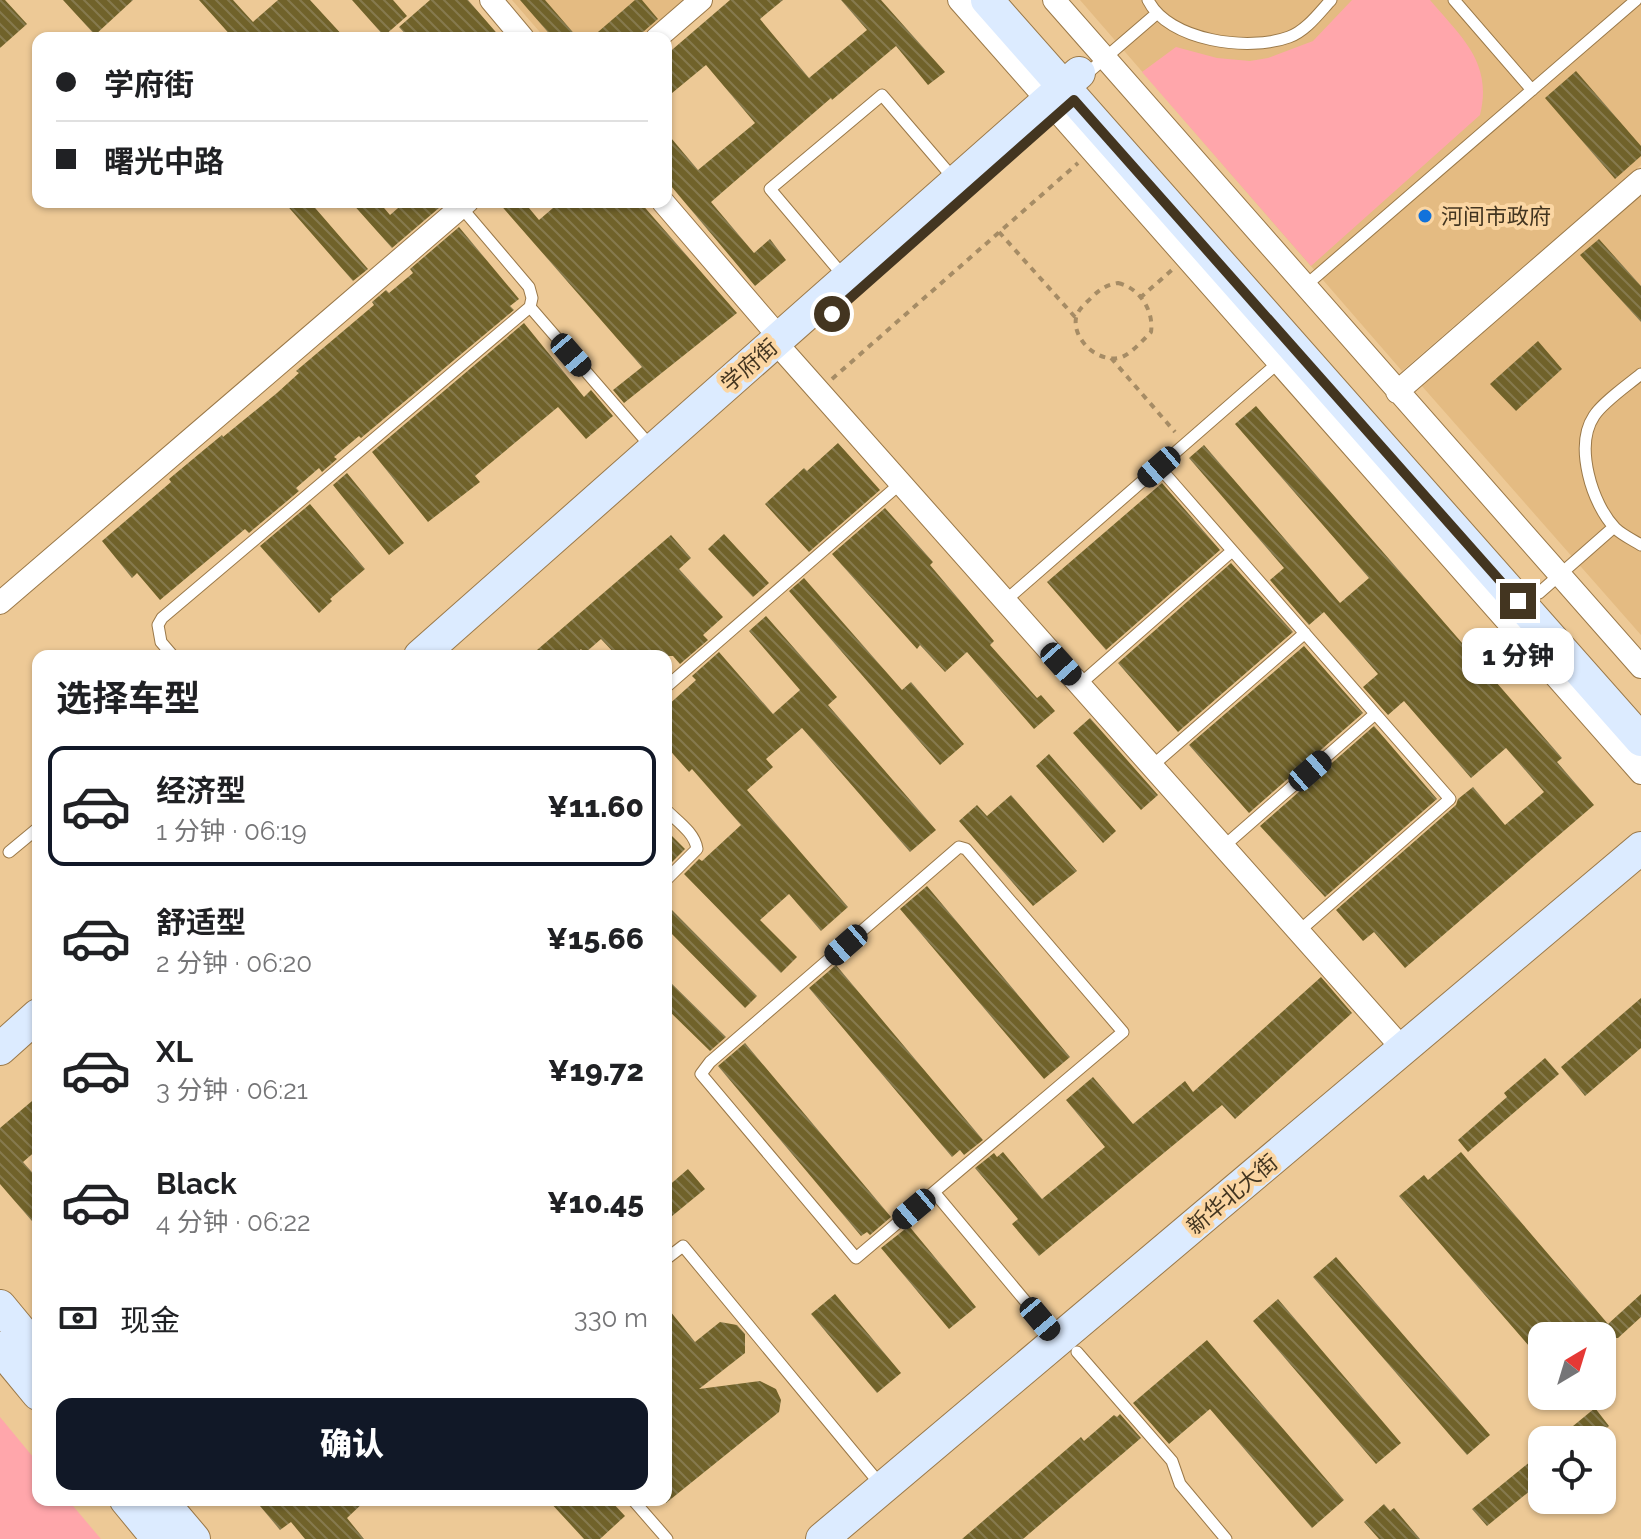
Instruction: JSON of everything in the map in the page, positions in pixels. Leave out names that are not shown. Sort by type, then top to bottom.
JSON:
[{"type":"main road","points":[[987,0],[1075,87],[1550,584],[1641,708]]},
{"type":"main road","points":[[1015,0],[1075,87],[1641,740]]},
{"type":"main road","name":"学府街","points":[[427,650],[653,449],[783,346],[846,279],[956,182],[1075,87]]},
{"type":"main road","name":"学府街","points":[[451,650],[783,346],[1075,87]]},
{"type":"main road","name":"新华北大街","points":[[855,1539],[1403,1049],[1641,848]]},
{"type":"main road","name":"新华北大街","points":[[822,1539],[883,1488],[1068,1346],[1641,876]]},
{"type":"main road","points":[[0,1027],[32,998]]},
{"type":"main road","points":[[0,1049],[32,1020]]},
{"type":"main road","points":[[0,1306],[32,1345]]},
{"type":"main road","points":[[0,1348],[32,1387]]},
{"type":"main road","points":[[131,1506],[158,1539]]},
{"type":"main road","points":[[166,1506],[194,1539]]},
{"type":"street","points":[[491,0],[518,32]]},
{"type":"street","points":[[664,32],[701,0]]},
{"type":"street","points":[[959,0],[1075,87],[1305,286],[1397,392],[1550,584],[1641,667]]},
{"type":"street","points":[[1054,0],[1092,151],[1641,773]]},
{"type":"street","points":[[1397,392],[1641,180]]},
{"type":"street","points":[[0,603],[461,208]]},
{"type":"street","points":[[668,208],[819,391],[1403,1049]]},
{"type":"lane","points":[[1148,0],[1155,15],[1195,35],[1227,43],[1261,43],[1291,37],[1311,22],[1331,0]]},
{"type":"lane","points":[[1454,0],[1532,90]]},
{"type":"lane","points":[[1305,286],[1636,0]]},
{"type":"lane","points":[[1075,87],[1155,15]]},
{"type":"lane","points":[[846,279],[770,189],[882,95],[956,182]]},
{"type":"lane","points":[[168,650],[161,642],[158,625],[162,618],[530,307],[532,298],[529,287],[466,208]]},
{"type":"lane","points":[[530,307],[653,449]]},
{"type":"lane","points":[[1005,601],[1279,362]]},
{"type":"lane","points":[[1641,374],[1594,416],[1586,437],[1585,466],[1595,494],[1614,527],[1641,545]]},
{"type":"lane","points":[[1159,467],[1450,799],[1298,932]]},
{"type":"lane","points":[[672,682],[901,483]]},
{"type":"lane","points":[[1550,584],[1614,527]]},
{"type":"lane","points":[[1079,685],[1232,551]]},
{"type":"lane","points":[[1152,766],[1305,633]]},
{"type":"lane","points":[[1223,847],[1375,714]]},
{"type":"lane","points":[[672,816],[697,845],[697,849],[672,874]]},
{"type":"lane","points":[[9,852],[32,833]]},
{"type":"lane","points":[[959,847],[966,849],[1123,1032],[934,1192],[856,1258],[701,1074],[710,1062],[959,847]]},
{"type":"lane","points":[[934,1192],[1172,1461],[1180,1484],[1226,1539]]},
{"type":"lane","points":[[672,1254],[683,1246],[883,1488]]},
{"type":"lane","points":[[638,1506],[667,1539]]},
{"type":"path","points":[[819,391],[1092,151]]},
{"type":"path","points":[[999,232],[1076,318]]},
{"type":"path","points":[[1140,298],[1187,257]]},
{"type":"path","points":[[1128,285],[1140,298],[1153,319],[1151,332],[1125,355],[1111,358],[1095,354],[1080,338],[1076,329],[1079,309],[1102,287],[1128,285]]},
{"type":"path","points":[[1111,358],[1186,444]]},
{"type":"shaded area","points":[[512,0],[683,0],[647,32],[540,32]]},
{"type":"shaded area","name":"河间市政府","points":[[1080,0],[1641,0],[1641,165],[1402,371]]},
{"type":"shaded area","points":[[1352,0],[1430,0],[1472,52],[1482,80],[1483,96],[1480,115],[1311,266],[1142,72],[1176,47],[1217,58],[1250,61],[1268,58],[1313,41]]},
{"type":"shaded area","points":[[1641,192],[1641,635],[1421,385]]},
{"type":"shaded area","points":[[0,1417],[32,1456],[32,1506],[73,1506],[101,1539],[0,1539]]},
{"type":"building","points":[[0,0],[5,0],[27,24],[0,48]]},
{"type":"building","points":[[63,0],[133,0],[98,32],[92,32]]},
{"type":"building","points":[[199,0],[233,0],[253,22],[278,0],[310,0],[339,32],[228,32]]},
{"type":"building","points":[[352,0],[393,0],[407,16],[389,32],[380,32]]},
{"type":"building","points":[[430,0],[468,0],[496,32],[404,32],[399,27]]},
{"type":"building","points":[[520,0],[545,0],[573,32],[548,32]]},
{"type":"building","points":[[635,0],[642,0],[658,19],[643,32],[598,32]]},
{"type":"building","points":[[730,0],[783,0],[760,19],[809,78],[867,30],[841,0],[881,0],[945,72],[928,85],[896,46],[711,202],[754,253],[770,239],[786,260],[755,286],[672,187],[672,139],[698,170],[755,123],[706,65],[672,93],[672,50]]},
{"type":"building","points":[[1576,71],[1641,146],[1641,156],[1615,179],[1545,98]]},
{"type":"building","points":[[289,208],[315,208],[368,269],[353,281]]},
{"type":"building","points":[[356,208],[384,208],[390,215],[398,208],[439,208],[392,248]]},
{"type":"building","points":[[503,208],[529,208],[539,220],[553,208],[645,208],[737,313],[624,403],[613,390],[642,367]]},
{"type":"building","points":[[459,227],[519,299],[510,306],[514,310],[334,457],[337,459],[322,472],[319,468],[296,488],[299,491],[249,533],[245,529],[160,600],[137,573],[132,578],[102,541],[171,482],[169,479],[277,393],[299,373],[296,371],[374,305],[372,302],[386,290],[389,293],[413,273],[410,269]]},
{"type":"building","points":[[1599,239],[1641,286],[1641,322],[1580,255]]},
{"type":"building","points":[[524,323],[584,397],[591,390],[613,416],[586,439],[558,407],[475,476],[480,482],[428,522],[372,452]]},
{"type":"building","points":[[1538,341],[1562,369],[1516,411],[1490,384]]},
{"type":"building","points":[[1256,406],[1562,758],[1557,762],[1594,805],[1405,968],[1374,932],[1363,941],[1336,910],[1473,787],[1505,825],[1544,792],[1506,748],[1471,778],[1404,701],[1388,715],[1363,687],[1378,674],[1324,612],[1309,625],[1270,580],[1284,568],[1189,458],[1204,445],[1340,603],[1369,578],[1235,424]]},
{"type":"building","points":[[838,443],[880,490],[809,552],[765,504],[804,468],[807,471]]},
{"type":"building","points":[[347,473],[404,543],[389,555],[333,485]]},
{"type":"building","points":[[1162,483],[1220,550],[1106,650],[1047,582]]},
{"type":"building","points":[[310,504],[365,569],[330,599],[332,601],[319,613],[260,546]]},
{"type":"building","points":[[885,508],[933,562],[930,565],[994,641],[990,645],[1037,698],[1041,695],[1055,711],[1034,729],[967,652],[945,672],[920,645],[917,649],[832,554]]},
{"type":"building","points":[[724,534],[769,583],[753,597],[708,549]]},
{"type":"building","points":[[671,535],[691,558],[679,569],[723,617],[703,635],[708,640],[680,664],[672,656],[672,650],[611,650],[601,639],[588,650],[537,650]]},
{"type":"building","points":[[1231,563],[1293,632],[1178,732],[1118,663]]},
{"type":"building","points":[[804,578],[902,690],[911,682],[964,744],[940,765],[789,591]]},
{"type":"building","points":[[766,616],[837,697],[828,705],[936,830],[910,852],[802,728],[766,759],[773,767],[747,790],[848,907],[821,931],[789,894],[760,920],[797,957],[781,973],[684,874],[741,825],[692,769],[689,772],[672,753],[672,702],[696,680],[692,676],[719,652],[773,714],[800,690],[749,631]]},
{"type":"building","points":[[1304,646],[1363,713],[1249,813],[1189,745]]},
{"type":"building","points":[[1090,718],[1158,795],[1141,810],[1073,733]]},
{"type":"building","points":[[1374,726],[1437,799],[1325,897],[1260,826]]},
{"type":"building","points":[[1049,754],[1116,831],[1103,843],[1036,766]]},
{"type":"building","points":[[1011,795],[1077,871],[1033,906],[959,821],[977,805],[987,816]]},
{"type":"building","points":[[672,836],[685,849],[672,862]]},
{"type":"building","points":[[927,886],[1070,1057],[1044,1079],[900,909]]},
{"type":"building","points":[[672,910],[757,996],[745,1008],[672,934]]},
{"type":"building","points":[[836,965],[983,1140],[964,1155],[960,1150],[952,1157],[809,988]]},
{"type":"building","points":[[1321,977],[1352,1013],[1235,1119],[1222,1105],[1039,1256],[1012,1224],[1018,1219],[975,1168],[994,1153],[997,1157],[1003,1152],[1042,1199],[1105,1147],[1066,1100],[1093,1077],[1133,1124],[1185,1081],[1193,1092]]},
{"type":"building","points":[[672,984],[726,1037],[710,1051],[672,1014]]},
{"type":"building","points":[[1641,998],[1641,1048],[1585,1096],[1561,1067]]},
{"type":"building","points":[[745,1043],[891,1217],[870,1235],[867,1232],[861,1236],[718,1066]]},
{"type":"building","points":[[1545,1058],[1559,1074],[1468,1152],[1458,1140],[1507,1097],[1504,1093]]},
{"type":"building","points":[[32,1101],[32,1154],[23,1162],[32,1172],[32,1221],[0,1184],[0,1128]]},
{"type":"building","points":[[1461,1152],[1606,1322],[1528,1322],[1528,1345],[1399,1196],[1424,1175],[1428,1180]]},
{"type":"building","points":[[688,1169],[705,1189],[672,1216],[672,1183]]},
{"type":"building","points":[[909,1226],[976,1307],[949,1329],[881,1248]]},
{"type":"building","points":[[1336,1257],[1490,1435],[1467,1455],[1313,1277]]},
{"type":"building","points":[[835,1294],[901,1373],[877,1393],[811,1314]]},
{"type":"building","points":[[1641,1294],[1641,1317],[1618,1338],[1616,1322],[1610,1322]]},
{"type":"building","points":[[1278,1299],[1401,1443],[1376,1464],[1253,1321]]},
{"type":"building","points":[[672,1313],[695,1342],[720,1322],[737,1325],[745,1334],[745,1353],[699,1389],[760,1381],[776,1389],[781,1400],[779,1412],[672,1498]]},
{"type":"building","points":[[1207,1340],[1344,1500],[1312,1528],[1210,1409],[1169,1444],[1133,1403]]},
{"type":"building","points":[[1597,1410],[1609,1426],[1573,1426]]},
{"type":"building","points":[[1120,1414],[1141,1438],[1023,1539],[962,1539],[1081,1437],[1084,1441],[1114,1415],[1117,1417]]},
{"type":"building","points":[[1528,1463],[1528,1492],[1487,1526],[1472,1509]]},
{"type":"building","points":[[1384,1504],[1390,1511],[1394,1508],[1420,1539],[1379,1539],[1364,1522]]},
{"type":"building","points":[[260,1506],[360,1506],[347,1518],[364,1539],[305,1539],[291,1522],[280,1530]]},
{"type":"building","points":[[554,1506],[616,1506],[625,1516],[600,1539],[584,1539]]},
{"type":"place","name":"河间市政府","points":[[1425,216]]},
{"type":"route","points":[[832,314],[1074,100],[1518,601]]}]
